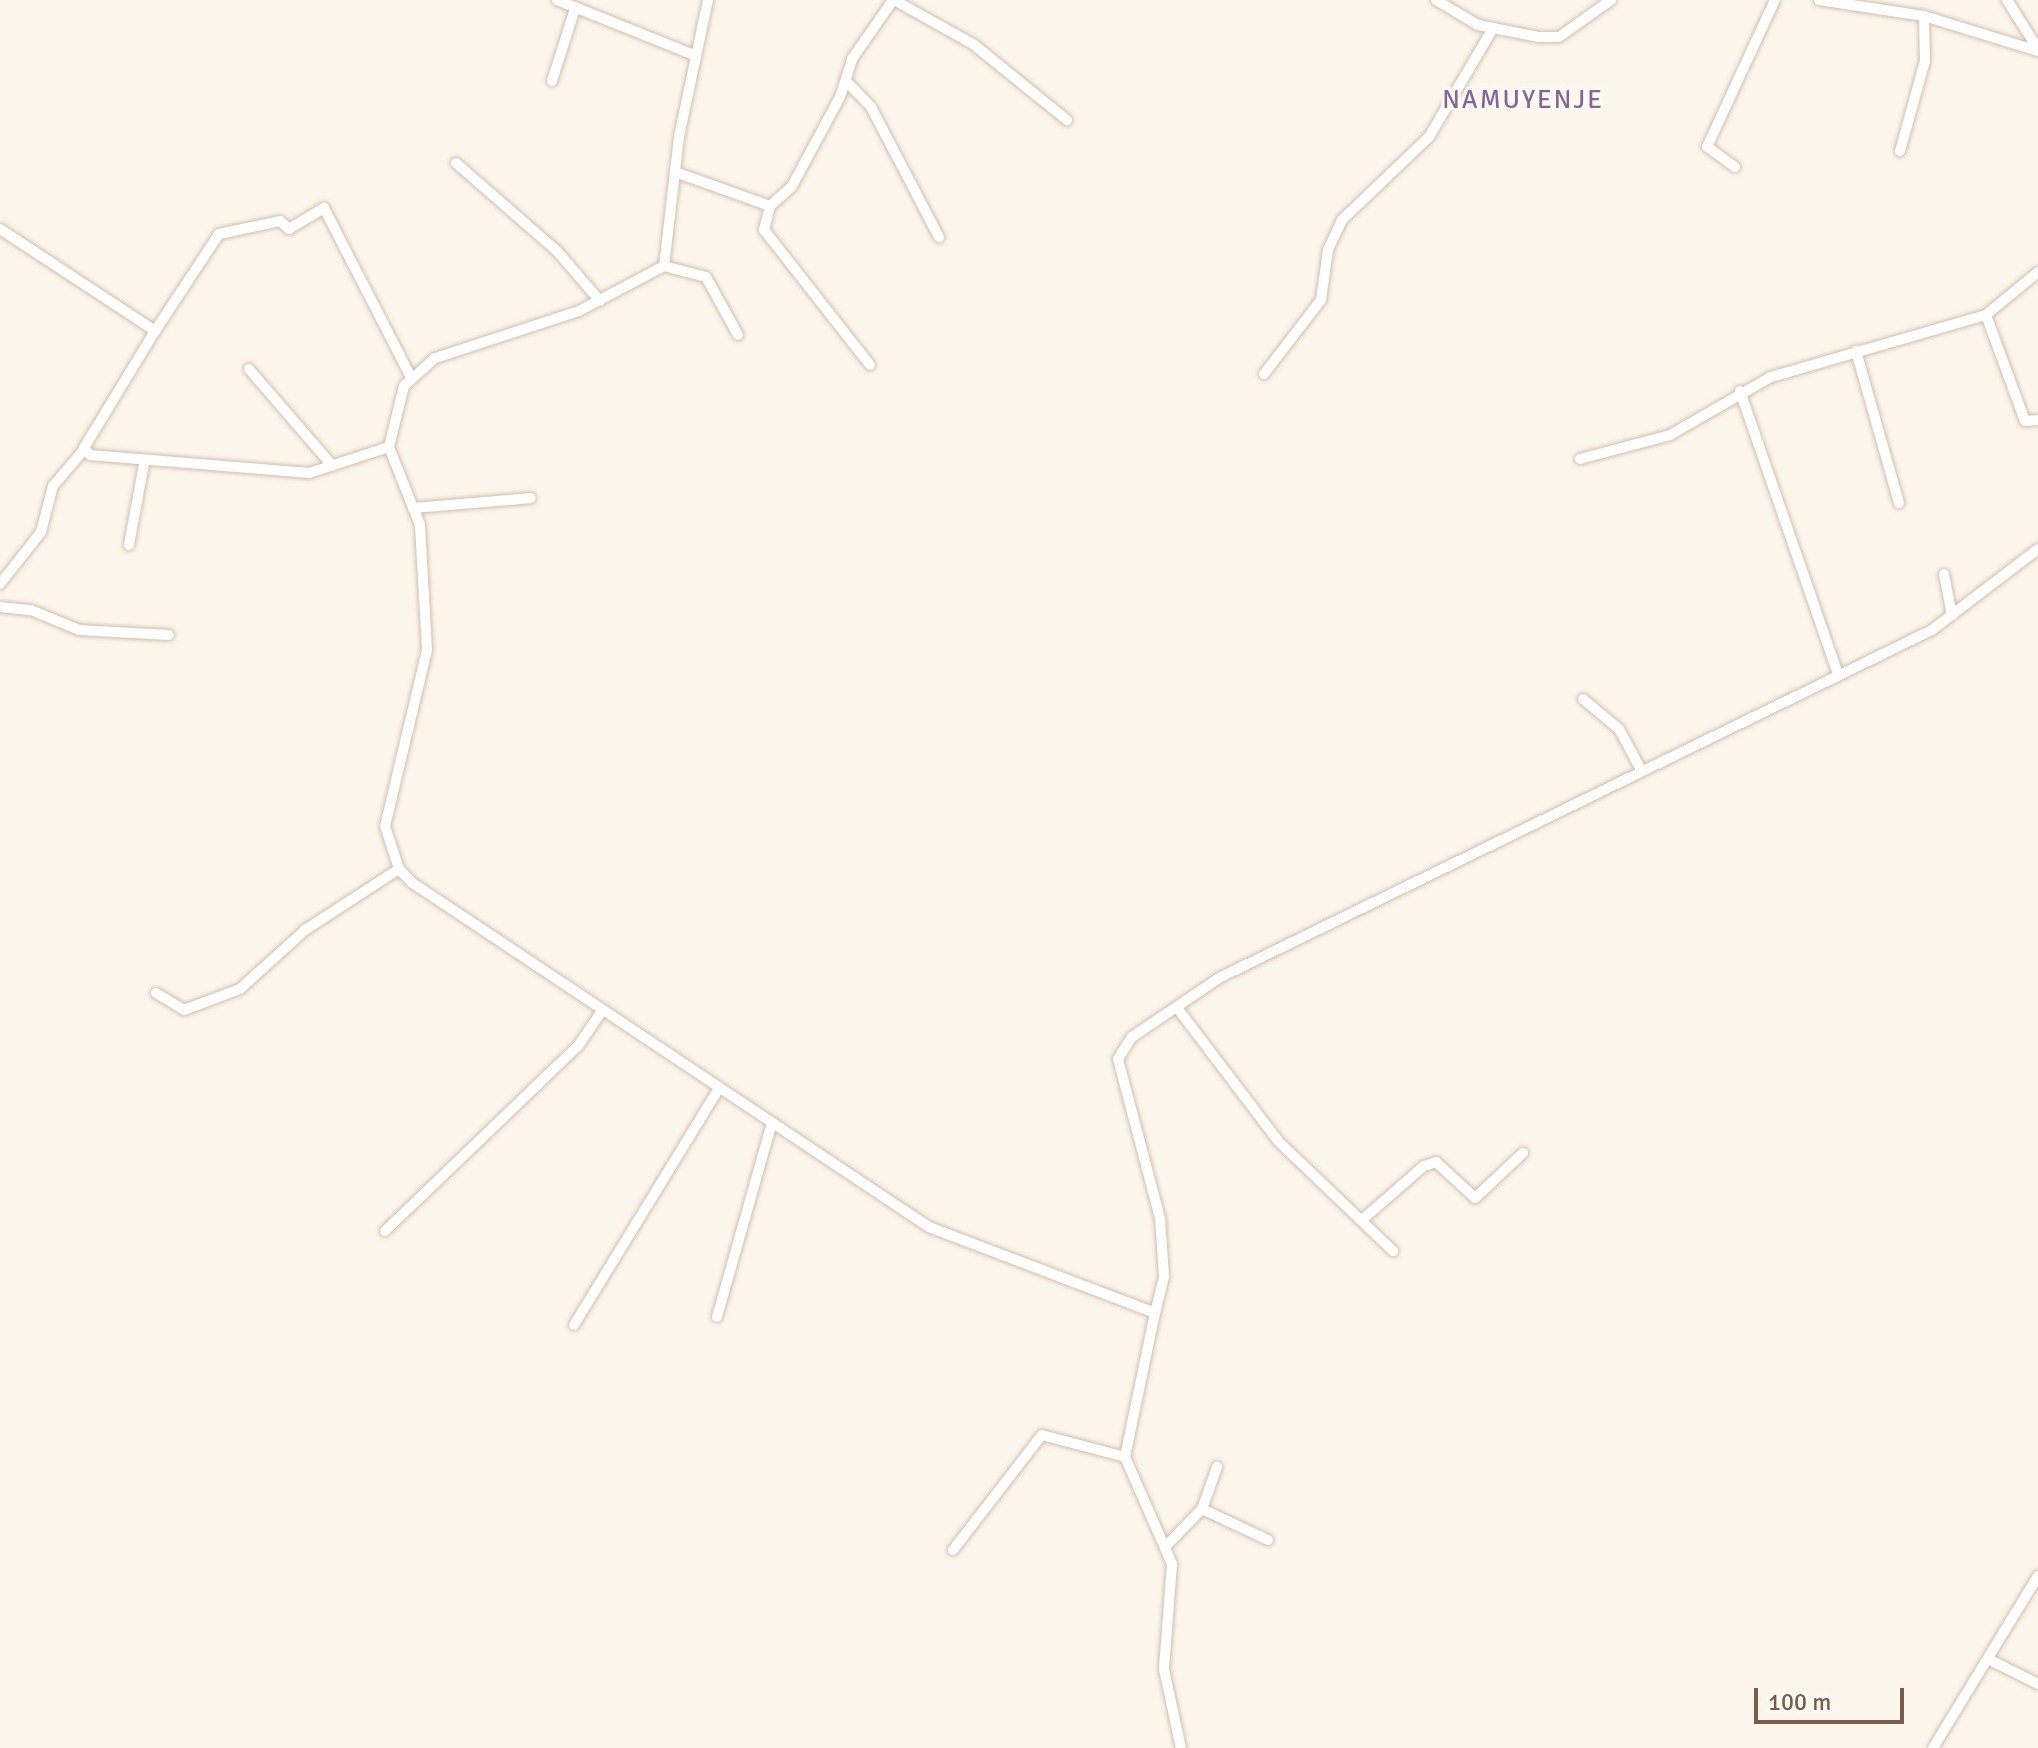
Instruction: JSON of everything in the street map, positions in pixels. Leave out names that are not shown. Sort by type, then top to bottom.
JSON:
[{"type":"street","points":[[557,0],[694,55]]},
{"type":"street","points":[[664,266],[694,55],[708,0]]},
{"type":"street","points":[[870,365],[764,230],[770,206],[792,186],[846,81],[852,59],[893,0],[973,44],[1067,120]]},
{"type":"street","points":[[1436,0],[1492,30],[1559,37],[1611,0]]},
{"type":"street","points":[[1735,167],[1707,147],[1775,0]]},
{"type":"street","points":[[1819,0],[1924,16],[2038,50]]},
{"type":"street","points":[[2007,0],[2038,50]]},
{"type":"street","points":[[552,81],[575,9]]},
{"type":"street","points":[[1900,151],[1925,61],[1924,16]]},
{"type":"street","points":[[1264,374],[1321,300],[1328,250],[1342,220],[1429,137],[1492,30]]},
{"type":"street","points":[[846,81],[871,107],[939,237]]},
{"type":"street","points":[[456,163],[557,251],[600,301]]},
{"type":"street","points":[[675,172],[770,206]]},
{"type":"street","points":[[0,584],[41,532],[53,486],[84,450],[155,331],[219,234],[270,222],[289,229],[324,208],[410,375]]},
{"type":"street","points":[[0,229],[155,331]]},
{"type":"street","points":[[738,335],[706,277],[664,266],[600,301],[435,358],[410,375],[389,447],[413,508],[422,544],[427,650],[386,805],[399,869],[602,1011],[929,1227],[1155,1313]]},
{"type":"street","points":[[1580,459],[1670,435],[1740,391],[1856,351],[1986,315],[2038,272]]},
{"type":"street","points":[[1986,315],[2025,421],[2038,420]]},
{"type":"street","points":[[1856,351],[1899,503]]},
{"type":"street","points":[[249,369],[332,465]]},
{"type":"street","points":[[1740,391],[1838,674]]},
{"type":"street","points":[[84,450],[144,464],[168,458],[309,473],[389,447]]},
{"type":"street","points":[[129,545],[144,464]]},
{"type":"street","points":[[413,508],[531,498]]},
{"type":"street","points":[[1181,1748],[1164,1669],[1173,1612],[1166,1546],[1125,1457],[1164,1276],[1160,1218],[1118,1059],[1132,1037],[1178,1009],[1219,978],[1952,615],[2038,549]]},
{"type":"street","points":[[1944,574],[1952,615]]},
{"type":"street","points":[[0,607],[31,610],[79,630],[169,635]]},
{"type":"street","points":[[1583,699],[1619,729],[1640,768]]},
{"type":"street","points":[[156,993],[184,1010],[240,989],[305,930],[399,869]]},
{"type":"street","points":[[1178,1009],[1279,1142],[1393,1251]]},
{"type":"street","points":[[385,1231],[578,1046],[602,1011]]},
{"type":"street","points":[[574,1325],[719,1088]]},
{"type":"street","points":[[717,1317],[772,1123]]},
{"type":"street","points":[[1362,1220],[1424,1166],[1436,1162],[1475,1198],[1523,1153]]},
{"type":"street","points":[[953,1550],[1042,1435],[1125,1457]]},
{"type":"street","points":[[1166,1546],[1202,1509],[1217,1467]]},
{"type":"street","points":[[1202,1509],[1268,1540]]},
{"type":"street","points":[[1933,1748],[2038,1576]]},
{"type":"street","points":[[1988,1659],[2038,1684]]},
{"type":"district","name":"NAMUYENJE","points":[[1523,101]]}]
